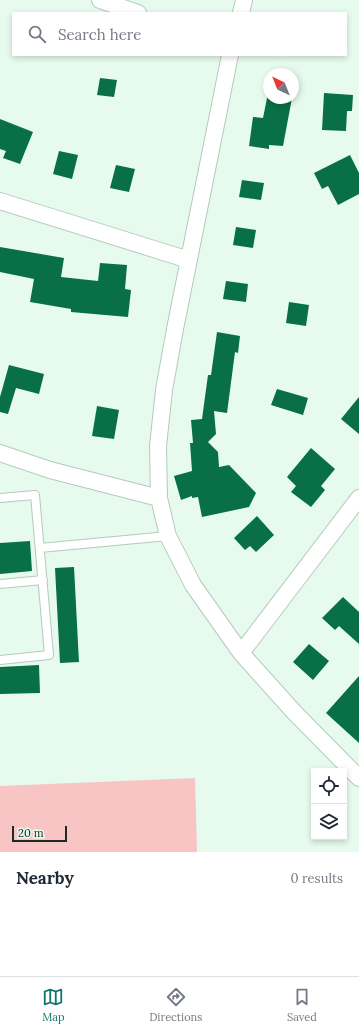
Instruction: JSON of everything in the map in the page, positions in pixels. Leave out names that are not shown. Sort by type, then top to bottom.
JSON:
[{"type":"street","points":[[100,0],[135,12]]},
{"type":"street","points":[[241,12],[244,0]]},
{"type":"street","points":[[230,56],[164,390],[158,446],[159,498],[168,536],[193,586],[241,652],[294,712],[359,778]]},
{"type":"street","points":[[0,201],[189,260]]},
{"type":"street","points":[[0,452],[50,470],[159,498]]},
{"type":"street","points":[[241,652],[359,498]]},
{"type":"lane","points":[[0,498],[35,495],[49,655],[0,660]]},
{"type":"lane","points":[[40,548],[168,536]]},
{"type":"lane","points":[[0,584],[42,580]]},
{"type":"shaded area","points":[[195,778],[197,852],[0,852],[0,786]]},
{"type":"building","points":[[100,78],[117,80],[114,97],[97,95]]},
{"type":"building","points":[[324,93],[353,95],[352,111],[347,111],[346,131],[322,130]]},
{"type":"building","points":[[266,104],[291,104],[283,146],[269,145],[269,149],[249,146],[253,117],[263,118]]},
{"type":"building","points":[[0,119],[33,132],[20,164],[3,158],[6,151],[0,149]]},
{"type":"building","points":[[59,151],[78,155],[72,179],[53,174]]},
{"type":"building","points":[[350,155],[359,173],[359,194],[338,205],[328,186],[322,189],[314,173]]},
{"type":"building","points":[[116,165],[135,169],[129,192],[110,188]]},
{"type":"building","points":[[242,180],[264,183],[261,200],[239,197]]},
{"type":"building","points":[[236,227],[256,230],[253,248],[233,245]]},
{"type":"building","points":[[0,247],[64,258],[61,277],[98,281],[100,263],[127,265],[125,289],[131,290],[128,317],[71,312],[71,309],[30,302],[34,279],[0,272]]},
{"type":"building","points":[[226,281],[248,284],[246,302],[223,299]]},
{"type":"building","points":[[289,302],[309,305],[306,326],[286,323]]},
{"type":"building","points":[[217,332],[240,336],[238,353],[235,352],[227,413],[214,411],[216,434],[208,442],[218,452],[219,467],[229,465],[256,493],[249,507],[202,517],[198,497],[192,498],[192,496],[181,500],[174,476],[192,471],[190,443],[193,443],[191,420],[202,419],[208,375],[211,375]]},
{"type":"building","points":[[9,365],[44,374],[39,394],[16,388],[8,414],[0,412],[0,397]]},
{"type":"building","points":[[277,389],[308,398],[303,415],[271,405]]},
{"type":"building","points":[[359,397],[359,434],[341,419]]},
{"type":"building","points":[[97,406],[119,410],[114,439],[92,436]]},
{"type":"building","points":[[311,448],[335,469],[321,486],[325,490],[311,507],[291,492],[296,486],[287,477]]},
{"type":"building","points":[[257,516],[274,535],[256,552],[250,546],[245,550],[234,538]]},
{"type":"building","points":[[30,541],[32,571],[0,574],[0,543]]},
{"type":"building","points":[[74,567],[79,662],[60,663],[55,568]]},
{"type":"building","points":[[343,597],[359,612],[359,644],[339,626],[335,630],[322,618]]},
{"type":"building","points":[[309,644],[329,661],[313,680],[293,662]]},
{"type":"building","points":[[39,665],[40,693],[0,694],[0,667]]},
{"type":"building","points":[[359,676],[359,743],[326,713]]}]
